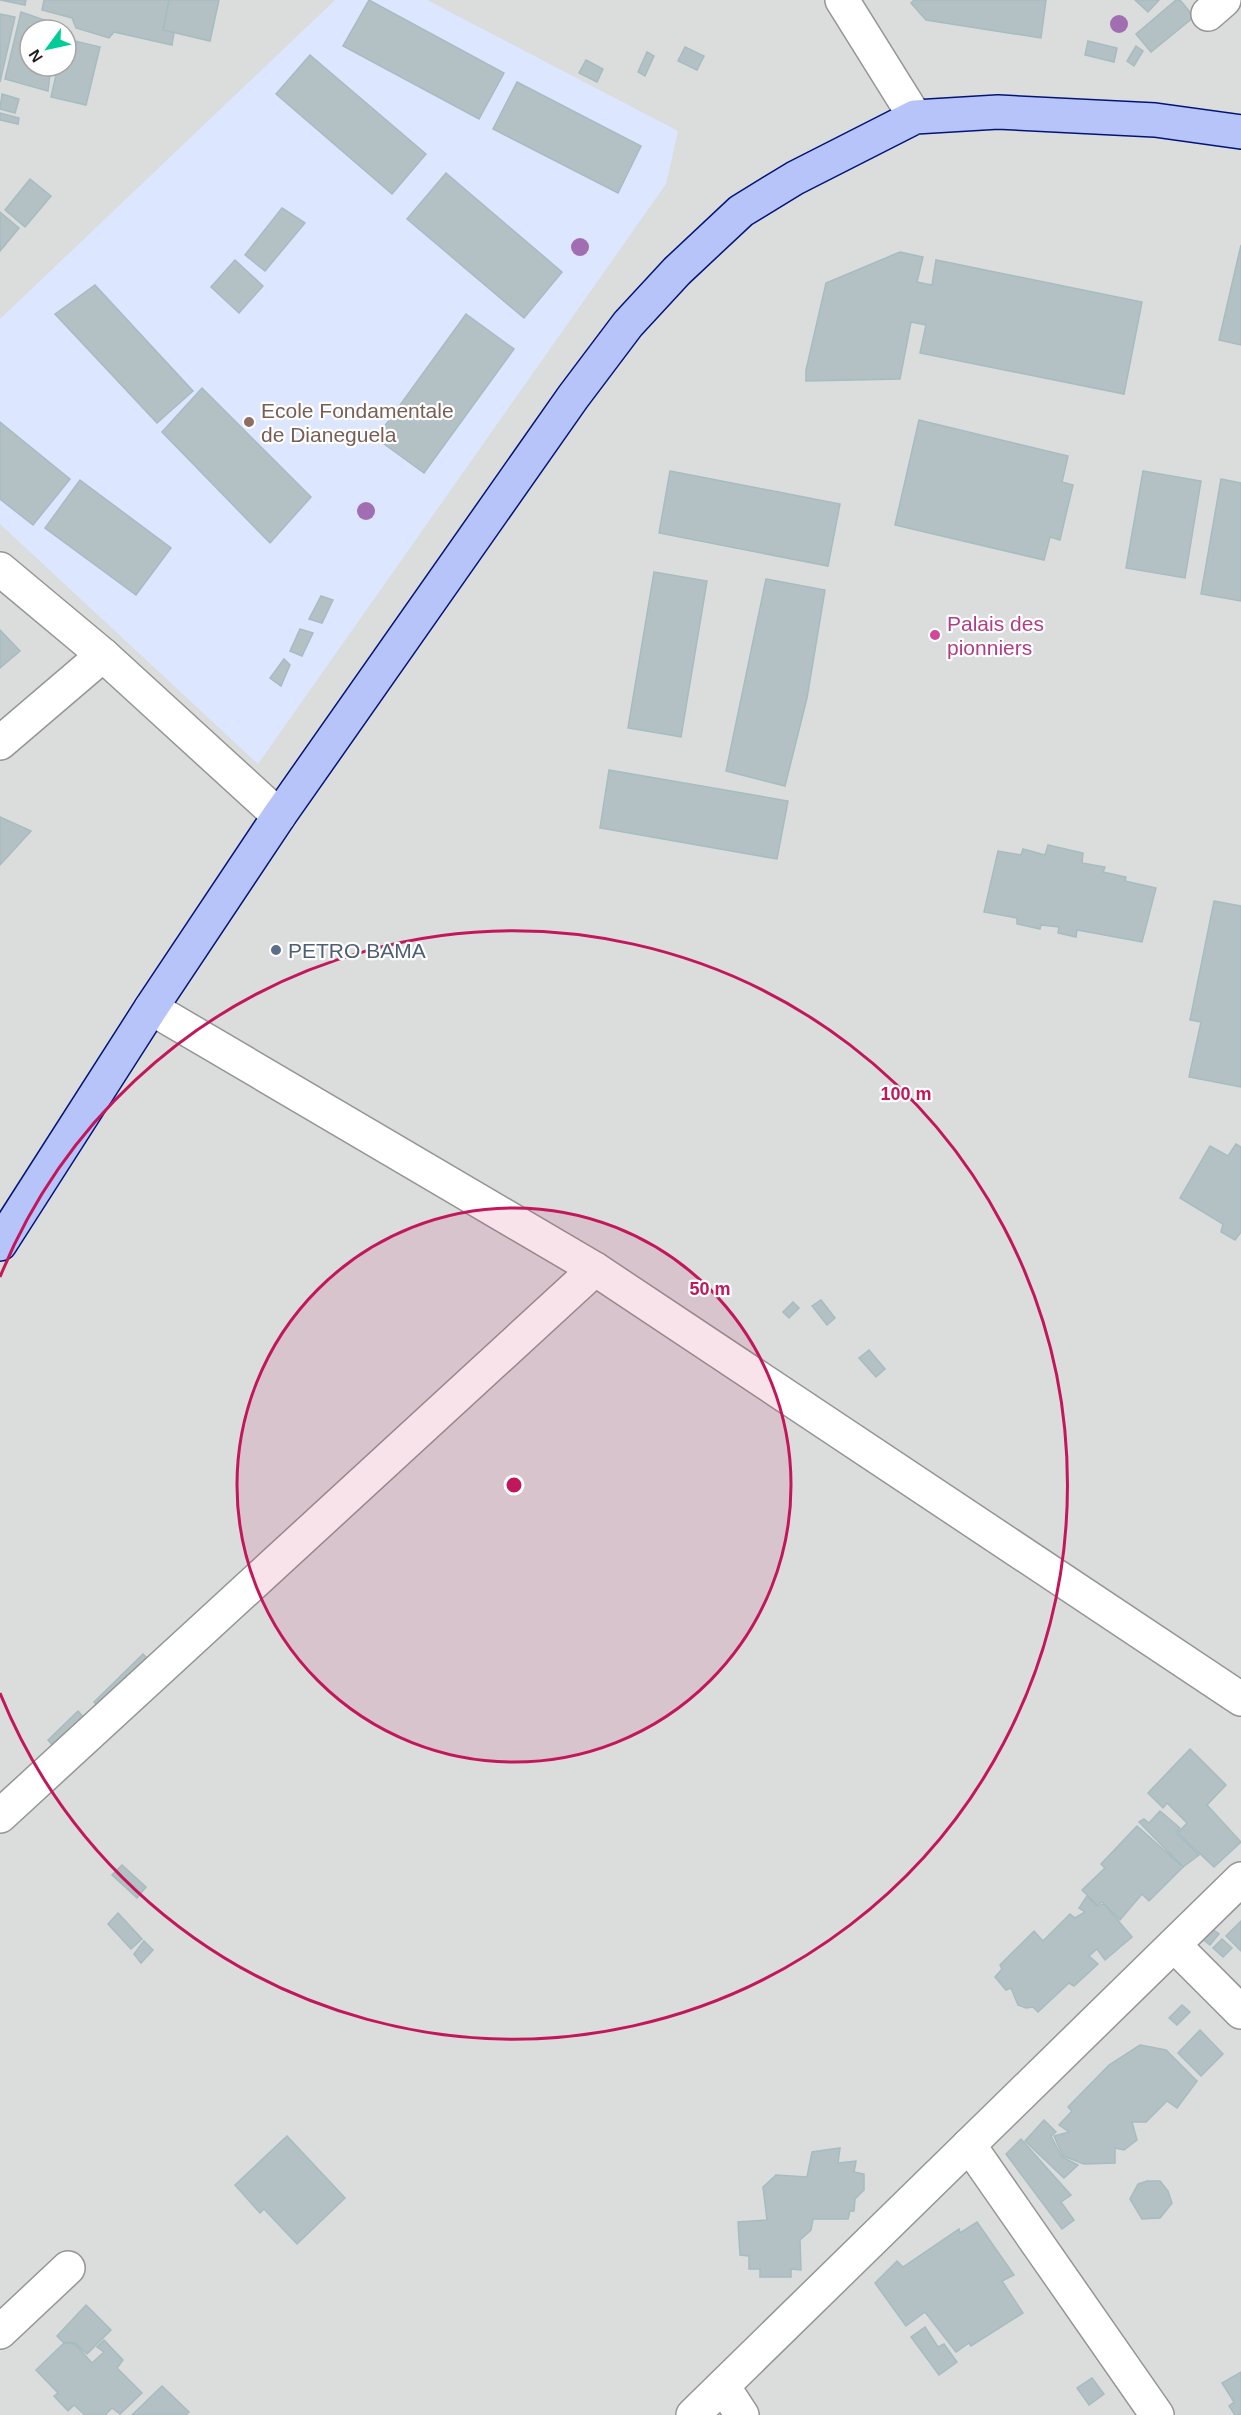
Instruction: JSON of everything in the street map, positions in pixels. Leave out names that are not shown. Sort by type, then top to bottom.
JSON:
[{"type":"main road","points":[[0,1244],[151,1008],[279,816],[573,397],[628,324],[677,272],[741,211],[795,178],[915,117],[998,112],[1155,120],[1241,132]]},
{"type":"street","points":[[842,0],[915,117]]},
{"type":"street","points":[[0,569],[104,655],[279,816]]},
{"type":"street","points":[[0,743],[104,655]]},
{"type":"street","points":[[151,1008],[595,1269],[1241,1699]]},
{"type":"street","points":[[0,1816],[595,1269]]},
{"type":"street","points":[[693,2415],[1241,1879]]},
{"type":"street","points":[[1174,1945],[1241,2012]]},
{"type":"street","points":[[969,2145],[1157,2415]]},
{"type":"street","points":[[0,2332],[68,2268]]},
{"type":"street","points":[[723,2386],[742,2415]]},
{"type":"shaded area","points":[[0,0],[1241,0],[1241,2415],[0,2415]]},
{"type":"shaded area","name":"Ecole Fondamentale de Dianeguela","points":[[335,0],[427,0],[678,131],[666,184],[258,764],[0,524],[0,319]]},
{"type":"building","points":[[0,0],[26,0],[25,5]]},
{"type":"building","points":[[44,0],[179,0],[172,45],[114,32],[109,38],[78,29],[78,18],[42,10]]},
{"type":"building","points":[[169,0],[219,0],[210,41],[163,30]]},
{"type":"building","points":[[369,0],[504,73],[479,119],[343,46]]},
{"type":"building","points":[[914,0],[1046,0],[1041,38],[926,20],[911,3]]},
{"type":"building","points":[[1135,0],[1159,0],[1148,12]]},
{"type":"building","points":[[1176,0],[1180,0],[1194,17],[1151,52],[1136,34]]},
{"type":"building","points":[[21,12],[38,18],[20,18]]},
{"type":"building","points":[[0,14],[15,17],[0,82]]},
{"type":"building","points":[[18,25],[18,78],[50,78],[48,91],[5,79]]},
{"type":"building","points":[[1088,41],[1117,48],[1114,62],[1085,55]]},
{"type":"building","points":[[78,42],[100,47],[86,105],[51,97],[55,78],[78,78]]},
{"type":"building","points":[[1136,46],[1143,51],[1134,66],[1127,61]]},
{"type":"building","points":[[685,47],[704,56],[697,70],[678,61]]},
{"type":"building","points":[[647,52],[654,56],[645,76],[638,72]]},
{"type":"building","points":[[310,55],[426,154],[392,194],[276,94]]},
{"type":"building","points":[[586,60],[603,69],[597,82],[579,73]]},
{"type":"building","points":[[517,82],[641,146],[618,193],[493,129]]},
{"type":"building","points":[[2,94],[19,99],[15,113],[0,109]]},
{"type":"building","points":[[0,113],[19,118],[18,124],[0,120]]},
{"type":"building","points":[[446,173],[562,272],[524,318],[407,219]]},
{"type":"building","points":[[30,179],[51,196],[25,227],[5,210]]},
{"type":"building","points":[[282,208],[305,223],[265,271],[245,255]]},
{"type":"building","points":[[0,212],[19,228],[0,251]]},
{"type":"building","points":[[1241,245],[1241,345],[1219,340]]},
{"type":"building","points":[[900,252],[923,257],[917,282],[932,285],[936,260],[1142,302],[1124,394],[920,353],[926,325],[911,322],[900,379],[806,381],[806,370],[826,283]]},
{"type":"building","points":[[235,260],[263,286],[239,313],[211,287]]},
{"type":"building","points":[[95,285],[193,391],[157,423],[55,314]]},
{"type":"building","points":[[466,314],[514,349],[424,473],[376,438]]},
{"type":"building","points":[[202,388],[311,497],[270,543],[162,432]]},
{"type":"building","points":[[919,420],[1068,456],[1062,482],[1073,485],[1060,540],[1050,537],[1044,560],[895,525]]},
{"type":"building","points":[[0,422],[70,479],[33,525],[0,499]]},
{"type":"building","points":[[670,471],[840,504],[828,566],[659,533]]},
{"type":"building","points":[[1143,471],[1201,481],[1185,578],[1126,568]]},
{"type":"building","points":[[1221,479],[1241,483],[1241,601],[1201,594]]},
{"type":"building","points":[[80,480],[171,548],[136,595],[45,528]]},
{"type":"building","points":[[654,572],[707,581],[681,737],[628,728]]},
{"type":"building","points":[[766,579],[825,590],[807,698],[785,786],[726,771]]},
{"type":"building","points":[[321,596],[333,600],[322,623],[309,619]]},
{"type":"building","points":[[300,629],[313,633],[302,656],[290,651]]},
{"type":"building","points":[[0,630],[20,651],[0,668]]},
{"type":"building","points":[[284,659],[290,665],[281,686],[270,678]]},
{"type":"building","points":[[609,770],[788,801],[777,859],[600,828]]},
{"type":"building","points":[[0,817],[31,831],[0,865]]},
{"type":"building","points":[[1048,845],[1083,853],[1082,863],[1105,867],[1103,872],[1126,877],[1125,881],[1156,888],[1142,942],[1077,930],[1076,937],[1058,933],[1059,927],[1041,925],[1040,929],[1017,924],[1017,918],[984,912],[998,851],[1021,855],[1023,849],[1045,855]]},
{"type":"building","points":[[1214,901],[1241,906],[1241,1087],[1189,1077],[1201,1022],[1190,1020]]},
{"type":"building","points":[[1236,1144],[1241,1147],[1241,1232],[1235,1240],[1221,1232],[1223,1224],[1180,1198],[1210,1146],[1228,1156]]},
{"type":"building","points":[[821,1300],[835,1318],[827,1325],[812,1306]]},
{"type":"building","points":[[793,1302],[799,1308],[789,1318],[783,1312]]},
{"type":"building","points":[[869,1350],[885,1369],[876,1377],[859,1358]]},
{"type":"building","points":[[143,1654],[155,1665],[105,1714],[94,1702]]},
{"type":"building","points":[[78,1711],[92,1727],[62,1756],[48,1740]]},
{"type":"building","points":[[1190,1749],[1226,1785],[1207,1805],[1241,1842],[1214,1867],[1178,1833],[1187,1823],[1167,1803],[1163,1808],[1148,1793]]},
{"type":"building","points":[[1160,1811],[1180,1828],[1176,1833],[1199,1855],[1183,1867],[1139,1822],[1144,1819],[1149,1823]]},
{"type":"building","points":[[1137,1826],[1183,1867],[1149,1901],[1142,1894],[1120,1920],[1102,1902],[1097,1905],[1082,1890],[1105,1868],[1101,1864]]},
{"type":"building","points":[[122,1865],[146,1887],[137,1898],[112,1875]]},
{"type":"building","points":[[1087,1896],[1097,1906],[1104,1904],[1132,1937],[1105,1960],[1097,1949],[1089,1956],[1098,1964],[1074,1986],[1069,1983],[1038,2012],[1033,2007],[1026,2008],[1018,2005],[1011,1988],[1006,1990],[995,1977],[1002,1969],[1000,1965],[1034,1931],[1043,1941],[1070,1914],[1075,1918],[1085,1912],[1079,1908]]},
{"type":"building","points":[[118,1913],[142,1939],[131,1949],[108,1924]]},
{"type":"building","points":[[1241,1921],[1241,1951],[1226,1936]]},
{"type":"building","points":[[1211,1928],[1219,1934],[1210,1945],[1201,1938]]},
{"type":"building","points":[[1222,1939],[1232,1948],[1223,1957],[1213,1948]]},
{"type":"building","points":[[144,1941],[153,1950],[141,1963],[134,1954]]},
{"type":"building","points":[[1182,2005],[1190,2012],[1177,2025],[1169,2018]]},
{"type":"building","points":[[1200,2030],[1223,2054],[1201,2076],[1178,2053]]},
{"type":"building","points":[[1140,2045],[1166,2050],[1197,2081],[1177,2108],[1167,2101],[1146,2122],[1132,2122],[1137,2140],[1124,2150],[1115,2148],[1115,2163],[1084,2164],[1063,2156],[1054,2136],[1069,2132],[1059,2125],[1072,2111],[1068,2107],[1109,2065]]},
{"type":"building","points":[[1044,2120],[1056,2132],[1051,2136],[1062,2157],[1078,2165],[1064,2178],[1025,2141]]},
{"type":"building","points":[[287,2136],[345,2198],[297,2244],[264,2209],[260,2213],[235,2185]]},
{"type":"building","points":[[1021,2139],[1071,2195],[1061,2202],[1074,2220],[1062,2229],[1006,2154]]},
{"type":"building","points":[[840,2148],[838,2163],[856,2161],[854,2172],[864,2174],[864,2190],[855,2199],[854,2211],[850,2211],[848,2219],[813,2219],[811,2230],[800,2240],[801,2270],[791,2269],[791,2277],[760,2277],[760,2269],[749,2269],[749,2256],[740,2255],[738,2222],[767,2220],[763,2187],[776,2175],[807,2177],[812,2152]]},
{"type":"building","points":[[1160,2181],[1168,2191],[1172,2203],[1160,2218],[1142,2219],[1130,2199],[1138,2184]]},
{"type":"building","points":[[977,2222],[1014,2275],[1002,2281],[1023,2313],[971,2346],[969,2343],[956,2352],[925,2312],[906,2326],[875,2283],[897,2261],[903,2267],[959,2229],[960,2233]]},
{"type":"building","points":[[86,2305],[111,2330],[87,2354],[75,2343],[63,2342],[57,2336]]},
{"type":"building","points":[[925,2327],[938,2347],[944,2344],[957,2362],[939,2375],[911,2337]]},
{"type":"building","points":[[104,2340],[123,2360],[117,2368],[142,2393],[120,2414],[112,2408],[105,2415],[85,2415],[74,2405],[68,2411],[54,2396],[58,2393],[36,2370],[64,2343],[75,2344],[92,2363],[104,2352],[97,2347]]},
{"type":"building","points":[[1241,2372],[1241,2415],[1235,2415],[1229,2406],[1234,2402],[1222,2383]]},
{"type":"building","points":[[1092,2378],[1104,2394],[1089,2405],[1077,2388]]},
{"type":"building","points":[[162,2386],[189,2412],[186,2415],[132,2415]]},
{"type":"place","name":"Ecole Fondamentale de Dianeguela","points":[[249,422]]},
{"type":"place","name":"Palais des pionniers","points":[[935,635]]},
{"type":"place","name":"PETRO BAMA","points":[[276,950]]}]
